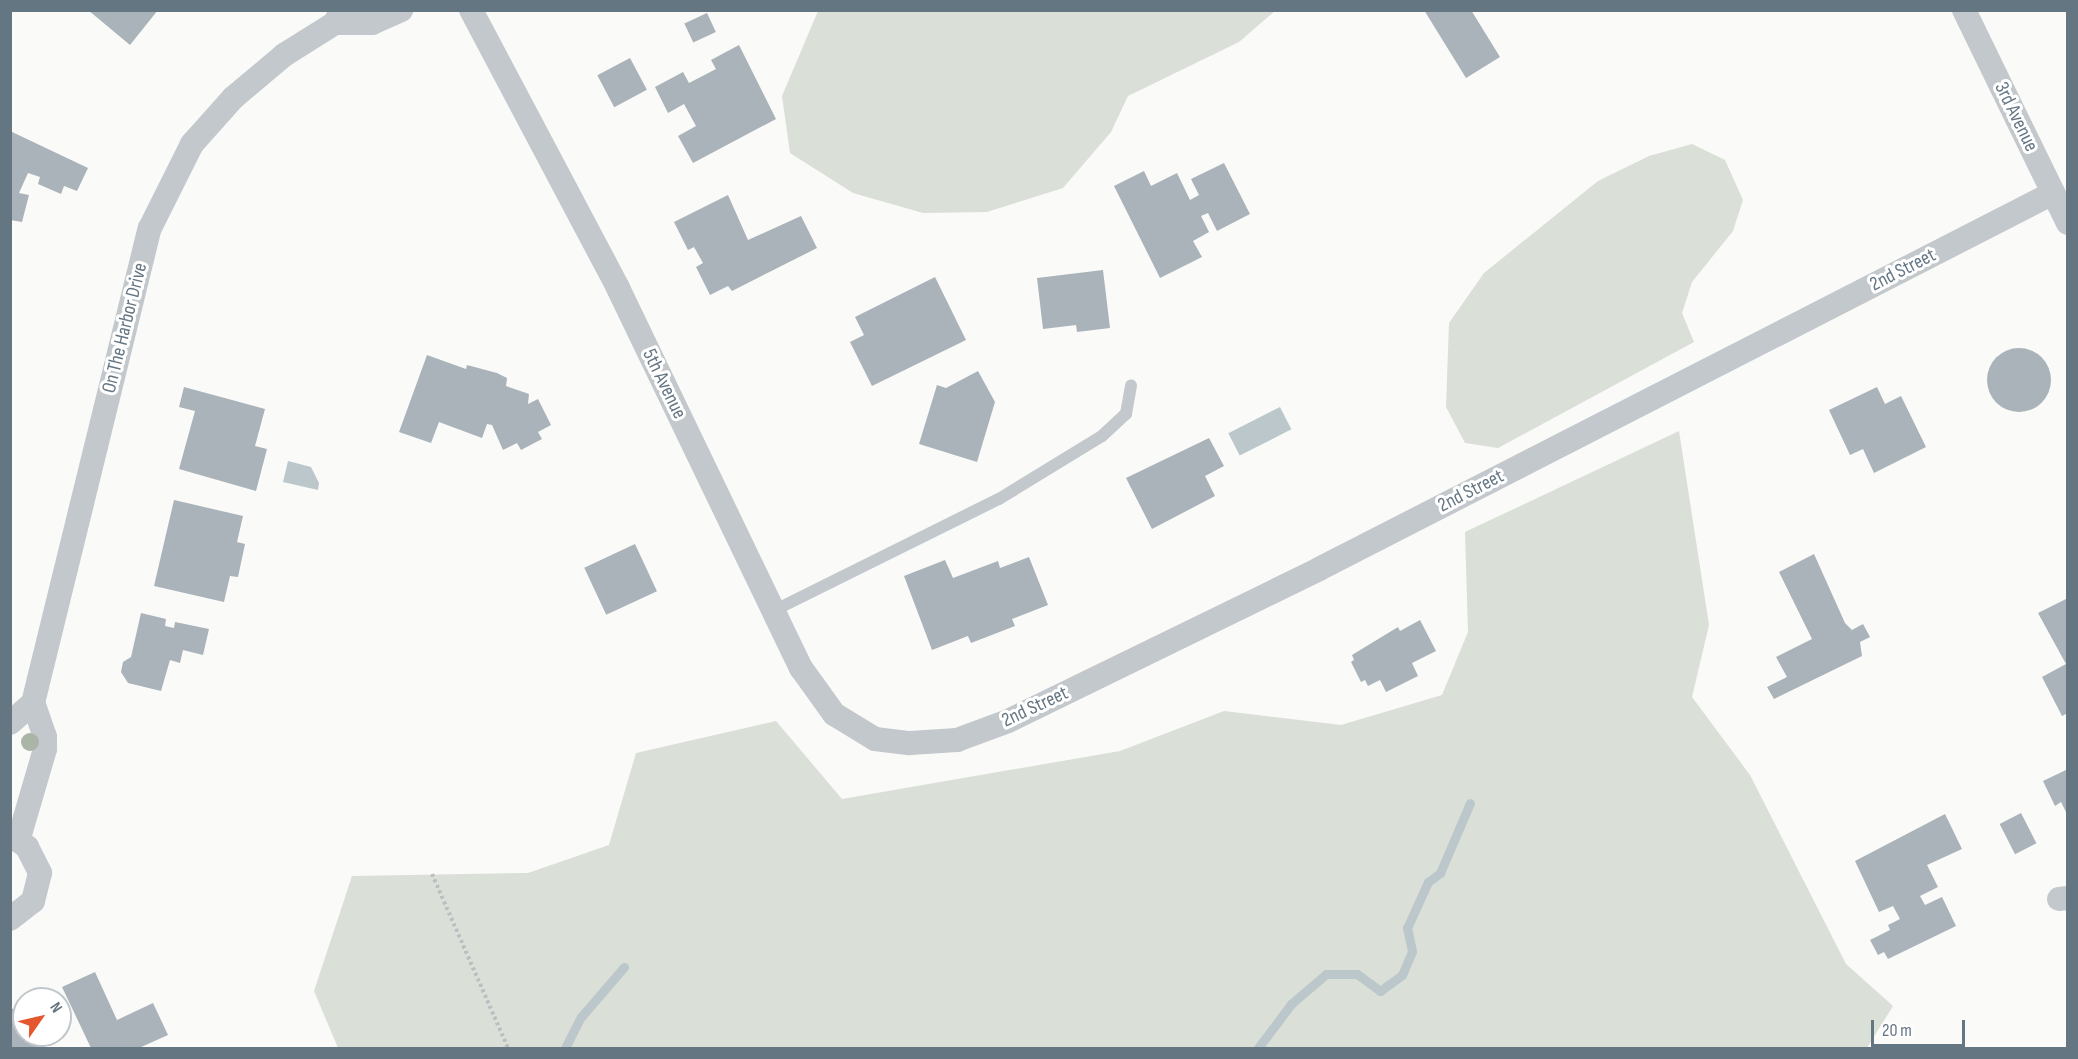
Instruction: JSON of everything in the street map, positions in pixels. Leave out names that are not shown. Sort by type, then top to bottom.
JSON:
[{"type":"street","name":"On The Harbor Drive","points":[[33,703],[150,228],[192,144],[232,98],[284,55],[338,17],[372,23],[401,10]]},
{"type":"street","name":"5th Avenue","points":[[471,10],[618,288],[801,668],[834,714],[874,739]]},
{"type":"street","name":"3rd Avenue","points":[[1965,10],[2067,223]]},
{"type":"street","name":"2nd Street","points":[[874,739],[910,743],[957,740],[1008,721],[1319,569],[2053,193]]},
{"type":"street","points":[[10,723],[33,703],[45,737],[45,749],[15,837],[36,859],[39,887],[28,907],[10,919]]},
{"type":"lane","points":[[773,611],[999,500],[1102,436],[1126,414],[1131,385]]},
{"type":"path","points":[[432,874],[508,1048]]},
{"type":"shaded area","points":[[818,10],[1275,11],[1239,42],[1128,96],[1111,132],[1063,188],[987,212],[923,213],[853,193],[790,153],[782,96]]},
{"type":"shaded area","points":[[1692,144],[1725,160],[1743,200],[1733,231],[1692,282],[1682,313],[1694,342],[1498,448],[1465,443],[1446,407],[1449,323],[1484,273],[1598,181],[1649,156]]},
{"type":"shaded area","points":[[1280,407],[1291,429],[1240,456],[1228,433]]},
{"type":"shaded area","points":[[1679,431],[1709,625],[1692,697],[1750,775],[1846,964],[1893,1006],[1867,1048],[338,1048],[314,991],[352,876],[528,873],[609,845],[636,753],[776,721],[842,799],[1120,751],[1224,711],[1341,725],[1442,695],[1468,632],[1465,532]]},
{"type":"shaded area","points":[[288,461],[311,467],[319,483],[318,490],[283,482]]},
{"type":"building","points":[[88,10],[158,10],[130,45]]},
{"type":"building","points":[[1424,10],[1471,10],[1500,57],[1466,78]]},
{"type":"building","points":[[707,13],[716,32],[693,43],[684,24]]},
{"type":"building","points":[[739,45],[776,119],[693,163],[678,136],[696,126],[684,104],[668,113],[655,87],[683,72],[689,83],[716,69],[711,60]]},
{"type":"building","points":[[630,58],[647,90],[614,107],[597,75]]},
{"type":"building","points":[[10,131],[88,168],[77,191],[64,186],[61,194],[38,184],[40,177],[28,173],[19,193],[29,195],[22,222],[10,220]]},
{"type":"building","points":[[1224,163],[1250,214],[1217,231],[1208,213],[1201,216],[1209,232],[1193,241],[1202,257],[1160,278],[1114,186],[1144,171],[1151,186],[1177,173],[1190,200],[1199,195],[1191,179]]},
{"type":"building","points":[[728,195],[748,240],[801,216],[817,248],[732,291],[728,286],[710,295],[696,267],[703,263],[694,247],[688,250],[674,222]]},
{"type":"building","points":[[1103,270],[1110,328],[1077,332],[1076,325],[1043,329],[1037,278]]},
{"type":"building","points":[[935,277],[966,340],[872,386],[850,342],[864,335],[855,317]]},
{"type":"building","points":[[2019,348],[2037,353],[2042,357],[2046,362],[2051,380],[2046,398],[2042,403],[2037,407],[2019,412],[2001,407],[1996,403],[1992,398],[1987,380],[1992,362],[1996,357],[2001,353]]},
{"type":"building","points":[[427,355],[466,369],[467,365],[497,373],[507,378],[506,386],[529,394],[528,404],[538,399],[551,425],[538,432],[542,439],[521,450],[517,443],[503,450],[492,425],[487,424],[482,438],[439,422],[431,443],[399,432]]},
{"type":"building","points":[[978,371],[995,402],[977,462],[919,444],[937,385],[946,388]]},
{"type":"building","points":[[184,387],[265,409],[255,446],[267,449],[256,491],[179,469],[195,411],[179,407]]},
{"type":"building","points":[[1877,387],[1885,404],[1901,396],[1926,447],[1874,473],[1863,449],[1850,455],[1829,410]]},
{"type":"building","points":[[1209,438],[1224,466],[1205,476],[1215,496],[1152,529],[1126,478]]},
{"type":"building","points":[[174,500],[243,516],[237,542],[245,544],[238,577],[230,576],[224,602],[154,586]]},
{"type":"building","points":[[635,544],[657,591],[606,615],[584,568]]},
{"type":"building","points":[[1814,554],[1845,623],[1852,630],[1863,624],[1870,637],[1860,642],[1862,656],[1774,699],[1767,687],[1787,677],[1776,657],[1812,639],[1779,572]]},
{"type":"building","points":[[1029,557],[1048,605],[1012,619],[1015,626],[971,643],[968,636],[932,650],[904,576],[945,560],[953,578],[998,561],[1000,568]]},
{"type":"building","points":[[2068,598],[2068,713],[2062,716],[2042,677],[2066,664],[2038,613]]},
{"type":"building","points":[[141,613],[166,619],[165,626],[174,628],[175,622],[209,629],[203,655],[183,650],[180,663],[170,660],[161,691],[128,683],[121,672],[123,662],[131,657]]},
{"type":"building","points":[[1420,620],[1436,651],[1412,663],[1418,676],[1386,692],[1380,680],[1368,686],[1365,680],[1361,682],[1351,662],[1354,660],[1352,655],[1398,627],[1400,631]]},
{"type":"building","points":[[2068,769],[2068,816],[2061,802],[2055,806],[2043,781]]},
{"type":"building","points":[[2021,813],[2036,843],[2015,854],[2000,824]]},
{"type":"building","points":[[1945,814],[1962,849],[1927,865],[1938,887],[1920,896],[1925,905],[1942,897],[1956,926],[1888,959],[1884,952],[1878,955],[1870,940],[1890,930],[1888,925],[1900,919],[1893,906],[1879,912],[1855,861]]},
{"type":"building","points":[[95,972],[117,1020],[153,1003],[168,1035],[139,1048],[91,1048],[72,1008],[72,987],[62,987]]},
{"type":"building","points":[[10,1008],[12,1009],[12,1047],[44,1047],[10,1048]]},
{"type":"waterway","points":[[1258,1048],[1291,1004],[1326,974],[1357,974],[1380,991],[1402,975],[1412,951],[1407,928],[1428,882],[1440,873],[1470,803]]},
{"type":"waterway","points":[[565,1048],[581,1017],[624,967]]}]
